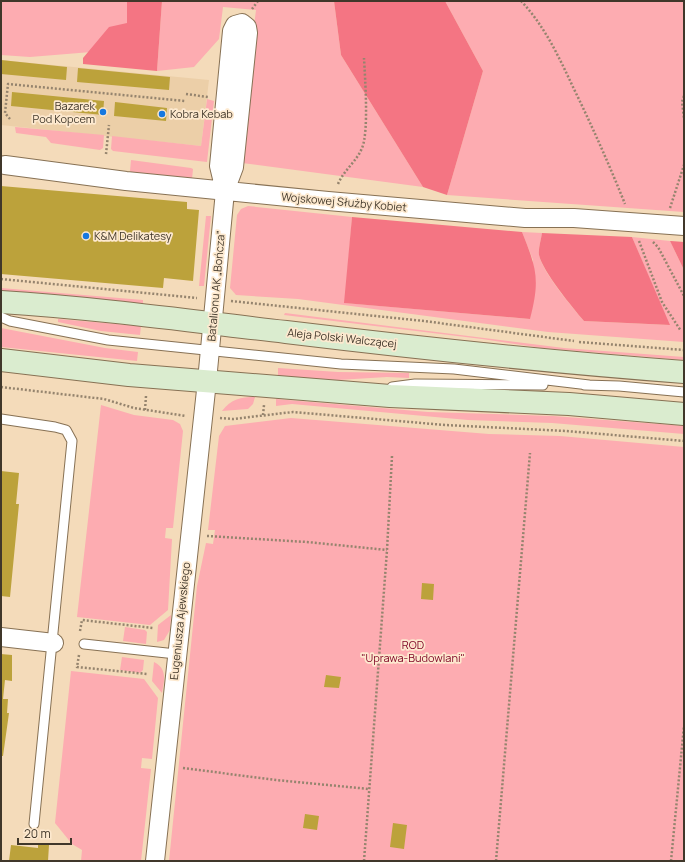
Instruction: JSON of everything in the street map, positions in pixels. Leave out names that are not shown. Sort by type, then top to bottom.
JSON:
[{"type":"main road","name":"Aleja Polski Walczącej","points":[[1,302],[168,317],[535,359],[684,372]]},
{"type":"main road","points":[[1,360],[129,375],[355,393],[569,404],[684,414]]},
{"type":"street","name":"Batalionu AK „Bończa”","points":[[207,381],[225,191],[234,167],[248,33],[247,27],[242,23],[235,25],[232,31],[219,166],[225,191]]},
{"type":"street","name":"Wojskowej Służby Kobiet","points":[[5,165],[119,180],[328,201],[525,218],[574,218],[684,226]]},
{"type":"street","name":"Eugeniusza Ajewskiego","points":[[155,861],[176,654],[207,381]]},
{"type":"street","points":[[1,637],[54,643]]},
{"type":"lane","points":[[1,317],[108,340],[341,364],[454,369],[589,385],[684,392]]},
{"type":"lane","points":[[355,393],[415,384],[589,385]]},
{"type":"lane","points":[[1,419],[61,428],[66,430],[72,441],[54,643],[34,824]]},
{"type":"lane","points":[[84,644],[176,654]]},
{"type":"path","points":[[521,1],[530,10],[555,49],[604,151],[662,302],[681,331]]},
{"type":"path","points":[[328,201],[335,192],[342,176],[362,148],[365,135],[364,58]]},
{"type":"path","points":[[10,119],[5,113],[8,84],[185,101]]},
{"type":"path","points":[[186,94],[212,97]]},
{"type":"path","points":[[684,96],[682,102],[684,118]]},
{"type":"path","points":[[106,154],[109,125]]},
{"type":"path","points":[[669,214],[684,165]]},
{"type":"path","points":[[631,221],[658,248],[684,296]]},
{"type":"path","points":[[1,279],[201,298]]},
{"type":"path","points":[[229,300],[424,321],[575,341],[684,350]]},
{"type":"path","points":[[1,387],[104,398],[134,408],[189,416]]},
{"type":"path","points":[[145,410],[147,391]]},
{"type":"path","points":[[216,418],[233,419],[293,412],[445,425],[566,431],[684,441]]},
{"type":"path","points":[[496,861],[530,453]]},
{"type":"path","points":[[364,861],[387,550],[392,456]]},
{"type":"path","points":[[214,537],[307,542],[387,550]]},
{"type":"path","points":[[80,631],[82,620],[153,628]]},
{"type":"path","points":[[78,657],[77,667],[147,674]]},
{"type":"path","points":[[671,861],[684,726]]},
{"type":"path","points":[[188,769],[276,780],[369,789]]},
{"type":"shaded area","points":[[127,1],[162,1],[157,71],[83,64],[83,58],[109,27],[127,23]]},
{"type":"shaded area","points":[[334,1],[445,1],[483,71],[447,195],[423,187],[341,55]]},
{"type":"shaded area","name":"Bazarek Pod Kopcem","points":[[1,60],[209,80],[201,146],[1,125]]},
{"type":"shaded area","points":[[352,217],[522,232],[534,266],[536,284],[530,319],[344,303]]},
{"type":"shaded area","points":[[542,233],[632,237],[670,325],[584,321],[546,271],[539,255]]},
{"type":"shaded area","points":[[670,241],[684,242],[684,270]]},
{"type":"green space","points":[[1,1],[127,1],[128,49],[30,57],[1,55]]},
{"type":"green space","points":[[162,1],[334,1],[341,55],[423,187],[242,163],[250,58],[256,10],[223,7],[219,39],[194,67],[157,71]]},
{"type":"green space","points":[[445,1],[684,1],[684,212],[447,195],[483,71]]},
{"type":"green space","points":[[207,99],[214,101],[207,162],[113,151],[111,149],[112,136],[201,146]]},
{"type":"green space","points":[[15,127],[104,135],[103,148],[100,150],[51,143],[46,137],[16,133]]},
{"type":"green space","points":[[131,160],[191,168],[193,169],[192,179],[133,174],[130,171]]},
{"type":"green space","points":[[248,206],[352,217],[345,303],[530,319],[533,260],[522,232],[542,233],[539,255],[546,271],[558,290],[584,321],[669,325],[632,237],[670,241],[684,270],[684,342],[548,332],[298,299],[236,295],[230,288],[237,215],[241,209]]},
{"type":"green space","points":[[206,216],[211,216],[204,286],[199,286]]},
{"type":"green space","points":[[1,288],[143,300],[143,304],[1,291]]},
{"type":"green space","points":[[285,313],[564,348],[684,357],[684,360],[542,348],[482,339],[284,315]]},
{"type":"green space","points":[[58,319],[141,326],[140,335],[101,331],[58,322]]},
{"type":"green space","points":[[1,328],[105,348],[138,352],[137,361],[1,347]]},
{"type":"green space","points":[[278,368],[338,372],[409,373],[409,378],[387,377],[338,380],[278,376]]},
{"type":"green space","points":[[255,397],[253,404],[248,409],[222,411],[233,401]]},
{"type":"green space","points":[[276,399],[428,412],[553,416],[673,425],[684,426],[684,434],[552,423],[468,420],[292,404],[276,406]]},
{"type":"green space","points":[[101,405],[134,415],[173,420],[180,424],[183,431],[173,528],[166,528],[165,538],[172,539],[168,610],[150,625],[77,617]]},
{"type":"green space","name":"ROD \"Uprawa-Budowlani\"","points":[[291,418],[489,434],[560,436],[684,447],[684,861],[169,861],[197,586],[206,543],[213,544],[215,530],[208,530],[219,436],[225,426]]},
{"type":"green space","points":[[171,615],[170,630],[164,640],[157,642],[158,625]]},
{"type":"green space","points":[[125,627],[145,630],[147,632],[146,644],[123,641]]},
{"type":"green space","points":[[122,657],[144,660],[143,670],[140,673],[120,670]]},
{"type":"green space","points":[[154,662],[163,672],[164,680],[162,693],[152,681]]},
{"type":"green space","points":[[71,671],[144,679],[158,698],[152,759],[142,758],[141,768],[151,769],[141,861],[81,861],[82,850],[72,844],[55,823]]},
{"type":"building","points":[[1,60],[67,67],[66,80],[1,74]]},
{"type":"building","points":[[78,68],[170,77],[169,90],[77,82]]},
{"type":"building","points":[[12,92],[104,101],[103,115],[11,106]]},
{"type":"building","points":[[115,102],[167,108],[166,121],[114,116]]},
{"type":"building","points":[[1,186],[187,202],[187,209],[199,210],[193,281],[164,278],[163,288],[1,274]]},
{"type":"building","points":[[1,471],[19,473],[16,504],[19,504],[10,597],[1,596]]},
{"type":"building","points":[[422,583],[434,584],[433,600],[421,599]]},
{"type":"building","points":[[1,654],[12,655],[12,681],[5,680],[3,699],[8,699],[7,713],[9,713],[3,756],[1,756]]},
{"type":"building","points":[[326,675],[341,677],[339,688],[324,687]]},
{"type":"building","points":[[305,814],[319,816],[317,830],[303,828]]},
{"type":"building","points":[[393,823],[407,825],[404,849],[390,847]]},
{"type":"building","points":[[38,844],[49,845],[48,861],[9,861],[11,845],[38,848]]},
{"type":"place","name":"Bazarek Pod Kopcem","points":[[103,112]]},
{"type":"place","name":"Kobra Kebab","points":[[162,114]]},
{"type":"place","name":"K&M Delikatesy","points":[[86,236]]}]
